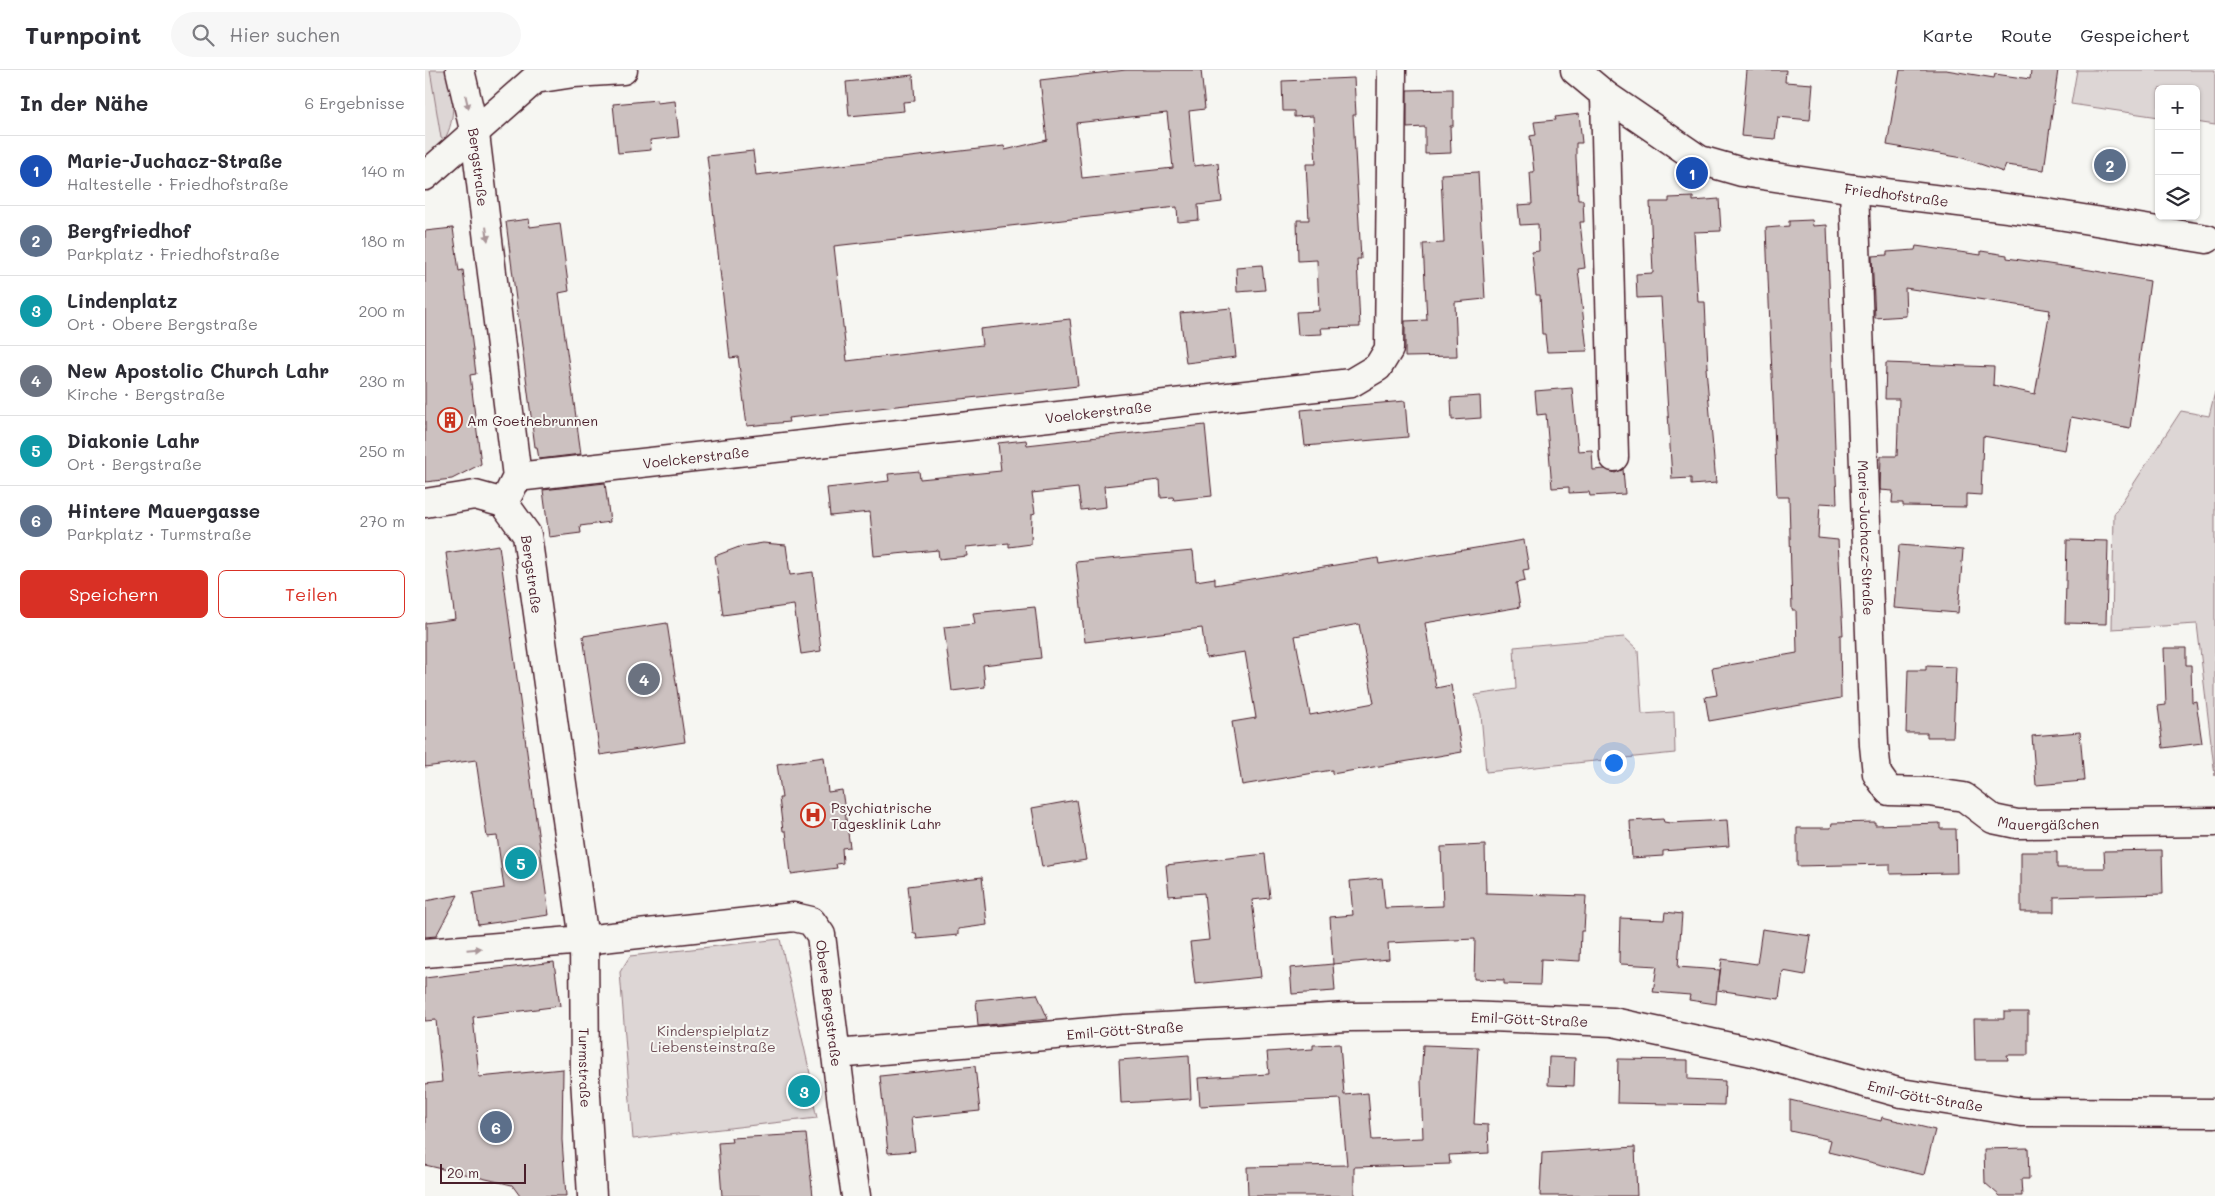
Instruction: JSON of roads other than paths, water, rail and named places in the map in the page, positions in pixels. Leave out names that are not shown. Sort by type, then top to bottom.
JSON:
[{"type":"street","name":"Bergstraße","points":[[460,70],[475,134],[517,477]]},
{"type":"street","points":[[425,176],[475,134],[535,79],[574,73],[623,70]]},
{"type":"street","name":"Voelckerstraße","points":[[517,477],[1351,383],[1378,367],[1389,349],[1392,70]]},
{"type":"street","name":"Friedhofstraße","points":[[1575,70],[1605,95],[1700,160],[1742,172],[1854,189],[2046,213],[2207,239]]},
{"type":"street","points":[[1605,95],[1614,457]]},
{"type":"street","name":"Marie-Juchacz-Straße","points":[[1854,189],[1874,745],[1877,774],[1889,791]]},
{"type":"street","points":[[425,503],[475,495],[504,503],[517,477]]},
{"type":"street","name":"Bergstraße","points":[[504,503],[527,535],[584,940]]},
{"type":"street","name":"Mauergäßchen","points":[[1889,791],[1929,792],[1964,797],[1993,819],[2017,824],[2215,822]]},
{"type":"street","name":"Obere Bergstraße","points":[[425,953],[584,940],[794,918],[811,922],[821,935],[856,1196]]},
{"type":"street","name":"Turmstraße","points":[[584,940],[585,1078],[592,1196]]},
{"type":"street","name":"Emil-Gött-Straße","points":[[836,1054],[1125,1029],[1348,1017],[1477,1016],[1613,1022],[1758,1053],[1901,1092],[2022,1112],[2215,1113]]},
{"type":"place","name":"Bergfriedhof","points":[[2110,165]]},
{"type":"place","name":"Marie-Juchacz-Straße","points":[[1692,173]]},
{"type":"place","name":"Am Goethebrunnen","points":[[450,420]]},
{"type":"place","name":"New Apostolic Church Lahr","points":[[644,679]]},
{"type":"place","name":"Psychiatrische Tagesklinik Lahr","points":[[813,815]]},
{"type":"place","name":"Diakonie Lahr","points":[[521,863]]},
{"type":"place","name":"Lindenplatz","points":[[804,1091]]},
{"type":"place","name":"Hintere Mauergasse","points":[[496,1127]]},
{"type":"park label","name":"Kinderspielplatz Liebensteinstraße","points":[[713,1038]]}]
